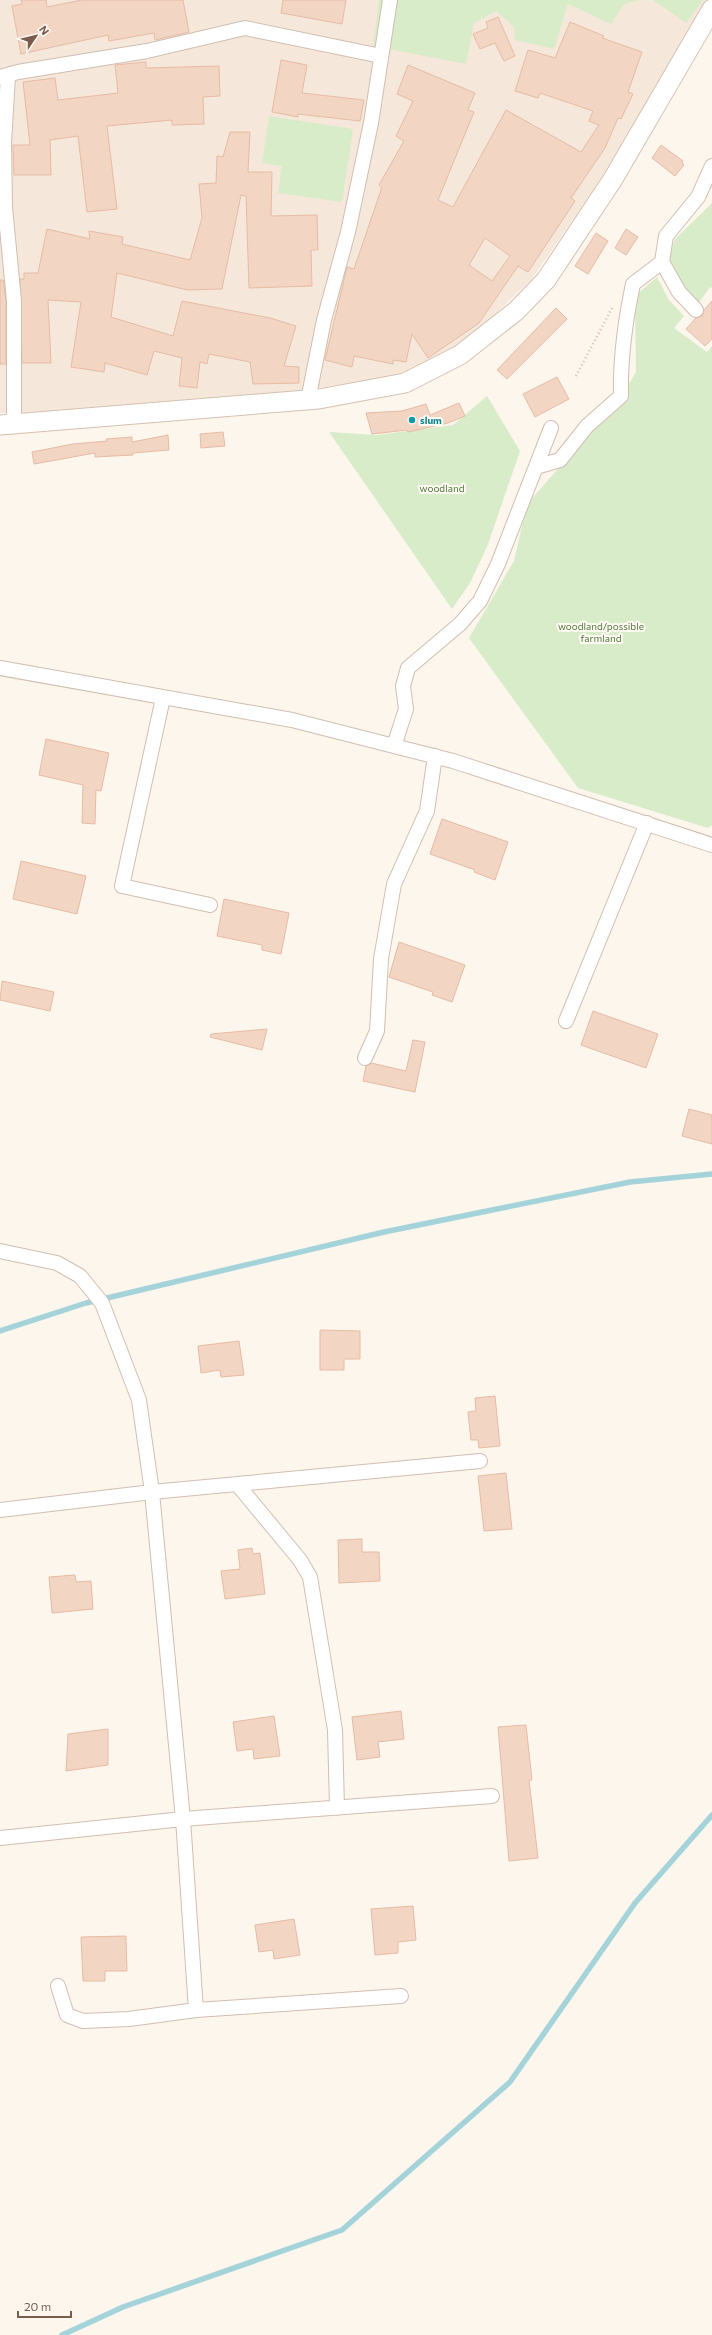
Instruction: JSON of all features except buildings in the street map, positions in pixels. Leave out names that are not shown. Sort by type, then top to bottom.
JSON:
[{"type":"main road","points":[[7,424],[308,400],[405,383],[460,355],[516,311],[546,280],[609,185],[711,12]]},
{"type":"street","points":[[308,400],[324,320],[348,232],[371,123],[390,0]]},
{"type":"street","points":[[7,424],[14,301],[5,207],[4,76],[18,72],[147,51],[245,28],[381,56]]},
{"type":"street","points":[[696,310],[679,292],[662,262],[666,236],[698,197],[712,166]]},
{"type":"street","points":[[698,197],[712,194]]},
{"type":"street","points":[[536,468],[560,460],[587,426],[621,396],[620,358],[633,284],[662,262]]},
{"type":"street","points":[[394,746],[406,709],[402,686],[408,668],[460,624],[480,601],[498,564],[551,428]]},
{"type":"street","points":[[0,668],[292,720],[435,756],[712,845]]},
{"type":"street","points":[[163,698],[122,886],[210,905]]},
{"type":"street","points":[[366,1058],[377,1031],[381,959],[394,884],[427,811],[435,756]]},
{"type":"street","points":[[566,1021],[647,824]]},
{"type":"street","points":[[0,1251],[57,1263],[70,1268],[80,1276],[102,1303],[139,1400],[152,1492],[184,1819],[196,2010]]},
{"type":"street","points":[[0,1510],[152,1492],[480,1461]]},
{"type":"street","points":[[237,1484],[300,1560],[310,1577],[335,1730],[337,1808]]},
{"type":"street","points":[[0,1838],[184,1819],[492,1796]]},
{"type":"street","points":[[58,1986],[67,2015],[83,2021],[129,2019],[196,2010],[401,1996]]},
{"type":"path","points":[[576,376],[612,307]]},
{"type":"shaded area","points":[[0,0],[710,0],[698,17],[595,188],[531,280],[452,355],[393,376],[272,395],[60,414],[0,413]]},
{"type":"green space","points":[[379,0],[639,0],[624,4],[611,24],[568,4],[554,49],[515,40],[514,27],[496,11],[474,23],[466,64],[373,46]]},
{"type":"green space","points":[[653,0],[703,0],[686,23]]},
{"type":"green space","points":[[269,116],[353,129],[342,202],[278,193],[282,166],[262,163]]},
{"type":"green space","points":[[712,203],[712,288],[710,287],[698,304],[684,295],[667,265],[675,239]]},
{"type":"green space","name":"woodland/possible farmland","points":[[657,277],[669,300],[684,316],[674,328],[707,352],[712,346],[712,825],[708,828],[578,788],[469,638],[514,561],[527,504],[621,397],[636,372],[635,296]]},
{"type":"green space","name":"woodland","points":[[487,396],[520,451],[487,547],[470,583],[452,609],[329,432],[377,435],[453,425]]},
{"type":"waterway","points":[[0,1331],[86,1303],[384,1232],[630,1182],[712,1174]]},
{"type":"waterway","points":[[62,2335],[123,2307],[342,2230],[510,2082],[635,1903],[712,1815]]},
{"type":"place","name":"slum","points":[[412,420]]}]
